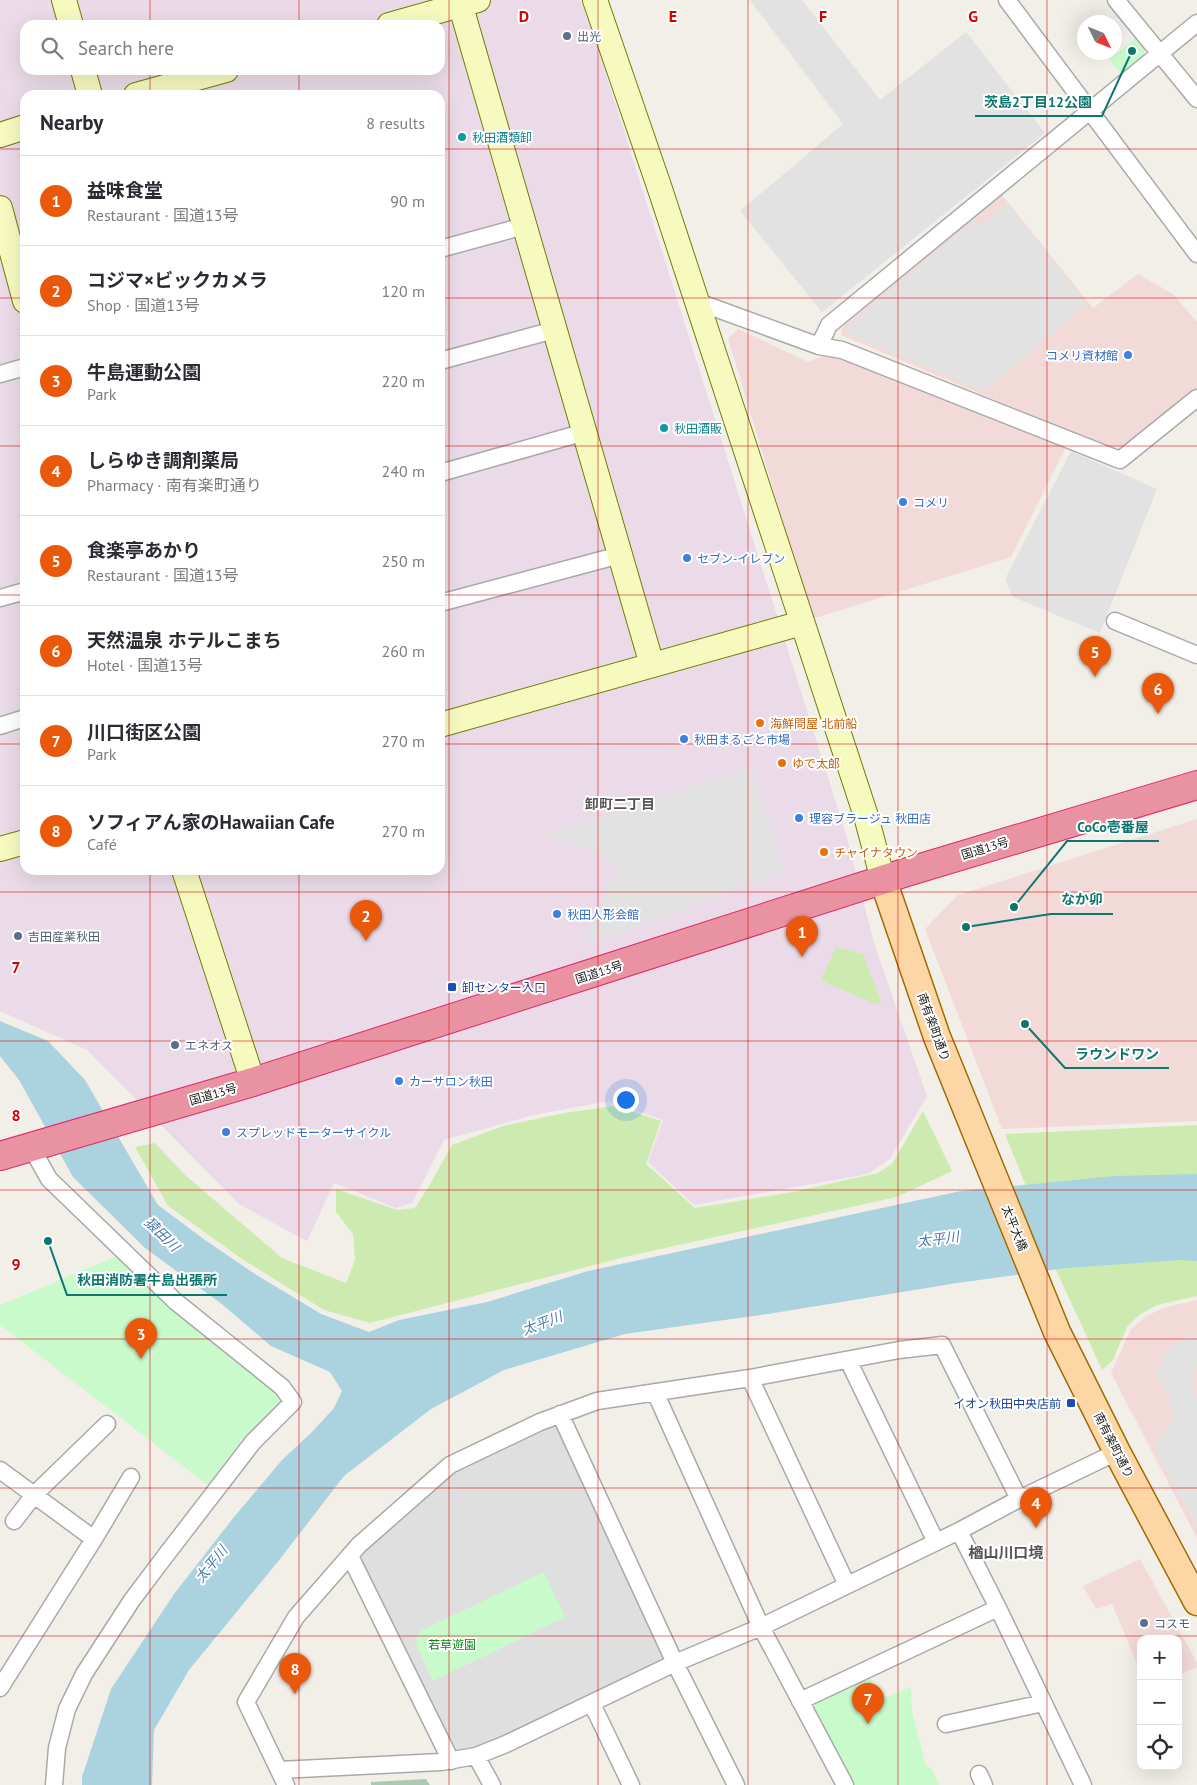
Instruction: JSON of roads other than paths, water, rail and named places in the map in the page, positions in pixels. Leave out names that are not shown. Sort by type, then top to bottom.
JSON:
[{"type":"highway","name":"国道13号","points":[[0,1156],[253,1082],[883,880],[1197,785]]},
{"type":"main road","name":"南有楽町通り","points":[[883,880],[937,1038],[992,1172]]},
{"type":"main road","name":"太平大橋","points":[[992,1172],[1038,1285]]},
{"type":"main road","name":"南有楽町通り","points":[[1038,1285],[1057,1332],[1117,1452],[1197,1602]]},
{"type":"street","points":[[64,0],[70,20]]},
{"type":"street","points":[[595,0],[698,302],[866,816],[883,880]]},
{"type":"street","points":[[1007,0],[1197,254]]},
{"type":"street","points":[[1116,0],[1197,99]]},
{"type":"street","points":[[405,20],[466,2],[524,226],[652,665]]},
{"type":"street","points":[[819,346],[829,325],[1197,23]]},
{"type":"street","points":[[84,75],[89,90]]},
{"type":"street","points":[[154,90],[208,75]]},
{"type":"street","points":[[0,135],[20,129]]},
{"type":"street","points":[[0,208],[20,282]]},
{"type":"street","points":[[445,248],[524,226]]},
{"type":"street","points":[[698,302],[819,346],[842,350],[1120,460],[1197,398]]},
{"type":"street","points":[[445,360],[554,330]]},
{"type":"street","points":[[0,374],[20,369]]},
{"type":"street","points":[[445,472],[585,432]]},
{"type":"street","points":[[445,602],[620,554]]},
{"type":"street","points":[[0,598],[20,593]]},
{"type":"street","points":[[1114,621],[1197,655]]},
{"type":"street","points":[[445,724],[802,623]]},
{"type":"street","points":[[0,726],[20,720]]},
{"type":"street","points":[[0,849],[20,843]]},
{"type":"street","points":[[186,875],[253,1082]]},
{"type":"street","points":[[36,1145],[49,1179],[56,1186],[175,1301],[282,1388],[293,1402],[253,1442],[166,1554],[132,1600],[84,1674],[67,1710],[57,1748],[54,1785]]},
{"type":"street","points":[[1019,1499],[942,1345],[899,1350],[750,1378],[596,1400],[560,1414],[450,1465],[358,1545],[296,1617],[246,1702],[283,1778],[451,1761],[476,1756],[506,1744],[675,1664],[761,1627],[1117,1452]]},
{"type":"street","points":[[848,1360],[936,1542]]},
{"type":"street","points":[[750,1378],[847,1585]]},
{"type":"street","points":[[655,1392],[761,1627],[845,1785]]},
{"type":"street","points":[[560,1414],[675,1664],[736,1785]]},
{"type":"street","points":[[14,1521],[34,1495],[107,1424]]},
{"type":"street","points":[[0,1470],[94,1540]]},
{"type":"street","points":[[0,1688],[94,1540],[131,1477]]},
{"type":"street","points":[[959,1531],[1083,1785]]},
{"type":"street","points":[[350,1556],[451,1761]]},
{"type":"street","points":[[800,1701],[998,1608]]},
{"type":"street","points":[[946,1724],[1044,1702]]},
{"type":"street","points":[[592,1704],[631,1785]]},
{"type":"street","points":[[476,1756],[492,1785]]},
{"type":"water","points":[[0,1021],[48,1041],[85,1080],[158,1205],[255,1274],[321,1314],[369,1332],[399,1320],[487,1302],[588,1271],[961,1191],[1115,1176],[1197,1174],[1197,1261],[1180,1260],[1067,1268],[625,1334],[504,1370],[431,1409],[344,1476],[280,1559],[189,1670],[154,1730],[152,1785],[82,1785],[82,1777],[111,1689],[174,1594],[234,1517],[282,1460],[334,1408],[342,1391],[330,1372],[271,1346],[223,1305],[145,1248],[73,1177],[19,1080],[0,1056]]},
{"type":"place","name":"出光","points":[[567,36]]},
{"type":"place","name":"茨島2丁目12公園","points":[[1132,51]]},
{"type":"place","name":"秋田酒類卸","points":[[462,137]]},
{"type":"place","name":"コメリ資材館","points":[[1128,355]]},
{"type":"place","name":"秋田酒販","points":[[664,428]]},
{"type":"place","name":"コメリ","points":[[903,502]]},
{"type":"place","name":"セブン-イレブン","points":[[687,558]]},
{"type":"place","name":"食楽亭あかり","points":[[1095,677]]},
{"type":"place","name":"天然温泉 ホテルこまち","points":[[1158,714]]},
{"type":"place","name":"海鮮問屋 北前船","points":[[760,723]]},
{"type":"place","name":"秋田まるごと市場","points":[[684,739]]},
{"type":"place","name":"ゆで太郎","points":[[782,763]]},
{"type":"place","name":"理容ブラージュ 秋田店","points":[[799,818]]},
{"type":"place","name":"チャイナタウン","points":[[824,852]]},
{"type":"place","name":"CoCo壱番屋","points":[[1014,907]]},
{"type":"place","name":"秋田人形会館","points":[[557,914]]},
{"type":"place","name":"なか卯","points":[[966,927]]},
{"type":"place","name":"吉田産業秋田","points":[[18,936]]},
{"type":"place","name":"コジマ×ビックカメラ","points":[[366,941]]},
{"type":"place","name":"益味食堂","points":[[802,957]]},
{"type":"place","name":"卸センター入口","points":[[452,987]]},
{"type":"place","name":"ラウンドワン","points":[[1025,1024]]},
{"type":"place","name":"エネオス","points":[[175,1045]]},
{"type":"place","name":"カーサロン秋田","points":[[399,1081]]},
{"type":"place","name":"スプレッドモーターサイクル","points":[[226,1132]]},
{"type":"place","name":"秋田消防署牛島出張所","points":[[48,1241]]},
{"type":"place","name":"牛島運動公園","points":[[141,1359]]},
{"type":"place","name":"イオン秋田中央店前","points":[[1071,1403]]},
{"type":"place","name":"しらゆき調剤薬局","points":[[1036,1528]]},
{"type":"place","name":"コスモ","points":[[1144,1623]]},
{"type":"place","name":"ソフィアん家のHawaiian Cafe","points":[[295,1694]]},
{"type":"place","name":"川口街区公園","points":[[868,1724]]},
{"type":"district","name":"卸町二丁目","points":[[620,804]]},
{"type":"district","name":"楢山川口境","points":[[1006,1552]]},
{"type":"water label","name":"猿田川","points":[[162,1234]]},
{"type":"water label","name":"太平川","points":[[938,1239]]},
{"type":"water label","name":"太平川","points":[[542,1323]]},
{"type":"water label","name":"太平川","points":[[211,1564]]},
{"type":"park label","name":"若草遊園","points":[[452,1644]]}]
